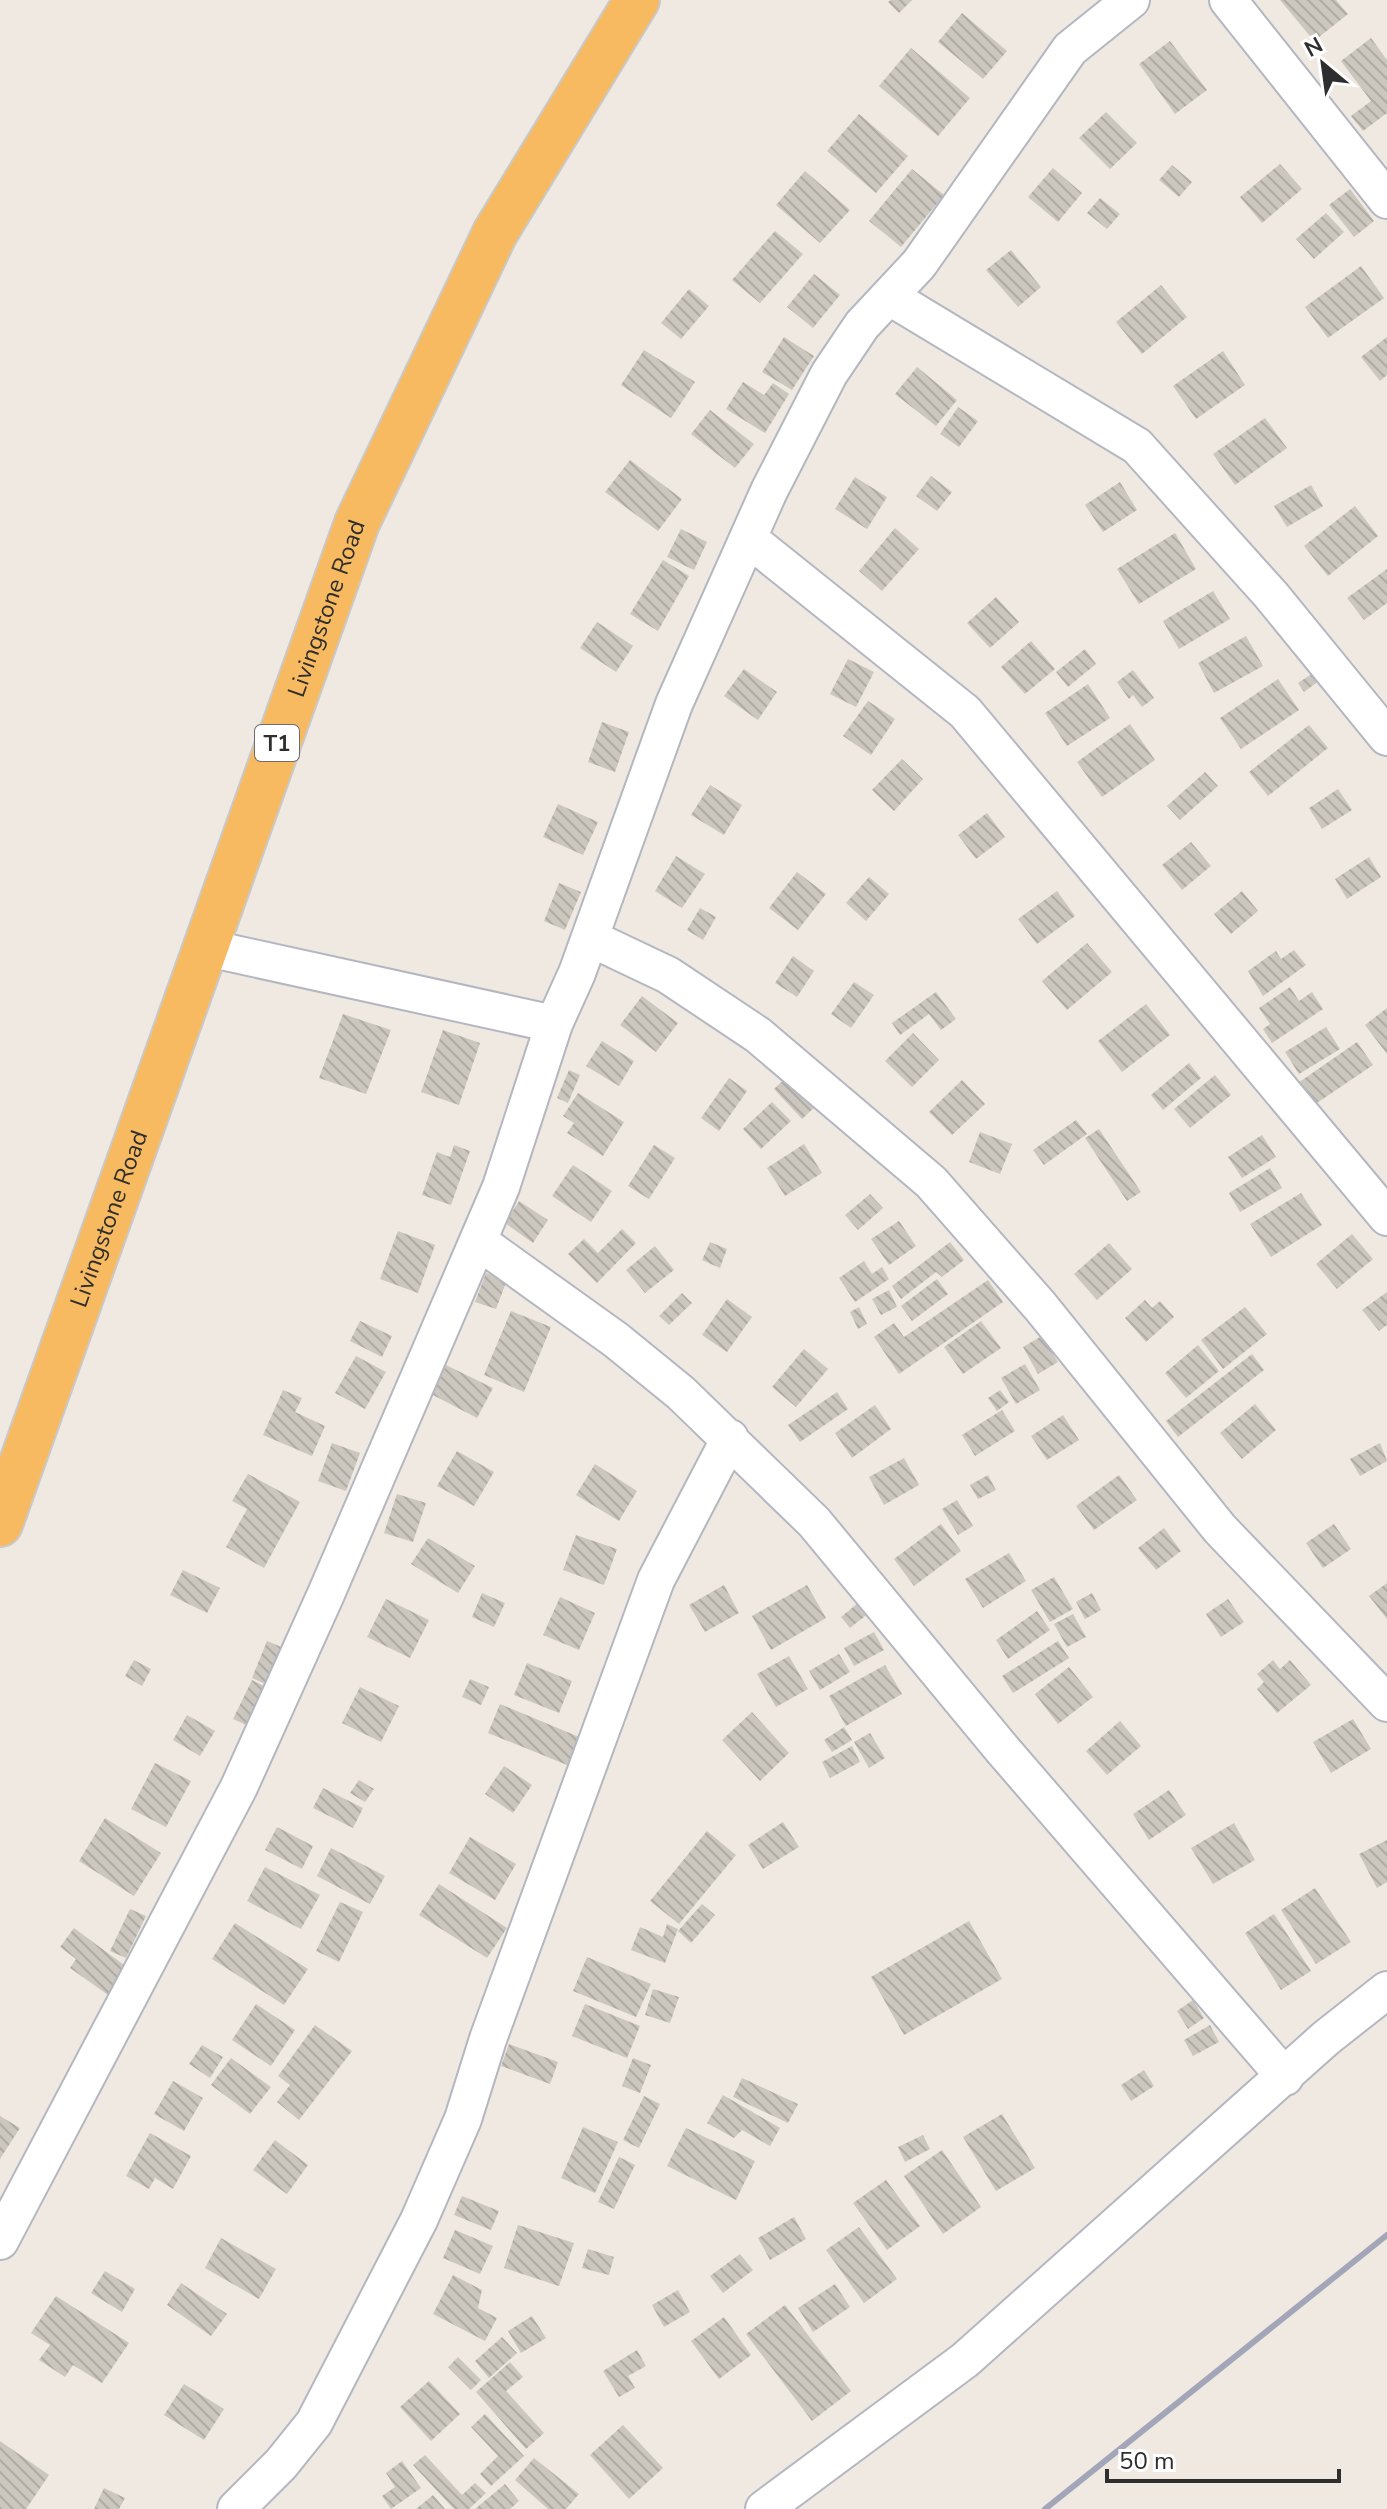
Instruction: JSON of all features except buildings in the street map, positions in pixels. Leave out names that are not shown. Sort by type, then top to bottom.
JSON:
[{"type":"highway","name":"Livingstone Road","points":[[0,1524],[203,947],[357,523],[495,233],[637,0]]},
{"type":"street","points":[[0,2241],[239,1787],[501,1187],[554,1024],[590,938],[674,704],[769,491],[829,374],[862,325],[890,297],[978,184],[1070,49],[1131,0]]},
{"type":"street","points":[[1228,0],[1387,200]]},
{"type":"street","points":[[890,297],[1137,446],[1261,584],[1387,737]]},
{"type":"street","points":[[749,539],[965,712],[1387,1217]]},
{"type":"street","points":[[590,938],[668,975],[758,1035],[931,1182],[1040,1306],[1220,1529],[1387,1703]]},
{"type":"street","points":[[203,947],[554,1024]]},
{"type":"street","points":[[478,1241],[616,1340],[730,1438],[814,1522],[992,1737],[1285,2077]]},
{"type":"street","points":[[236,2509],[281,2464],[314,2423],[419,2220],[463,2119],[493,2025],[656,1580],[730,1438]]},
{"type":"street","points":[[764,2509],[965,2360],[1326,2038],[1387,1990]]},
{"type":"railway","points":[[1045,2509],[1387,2235]]}]
